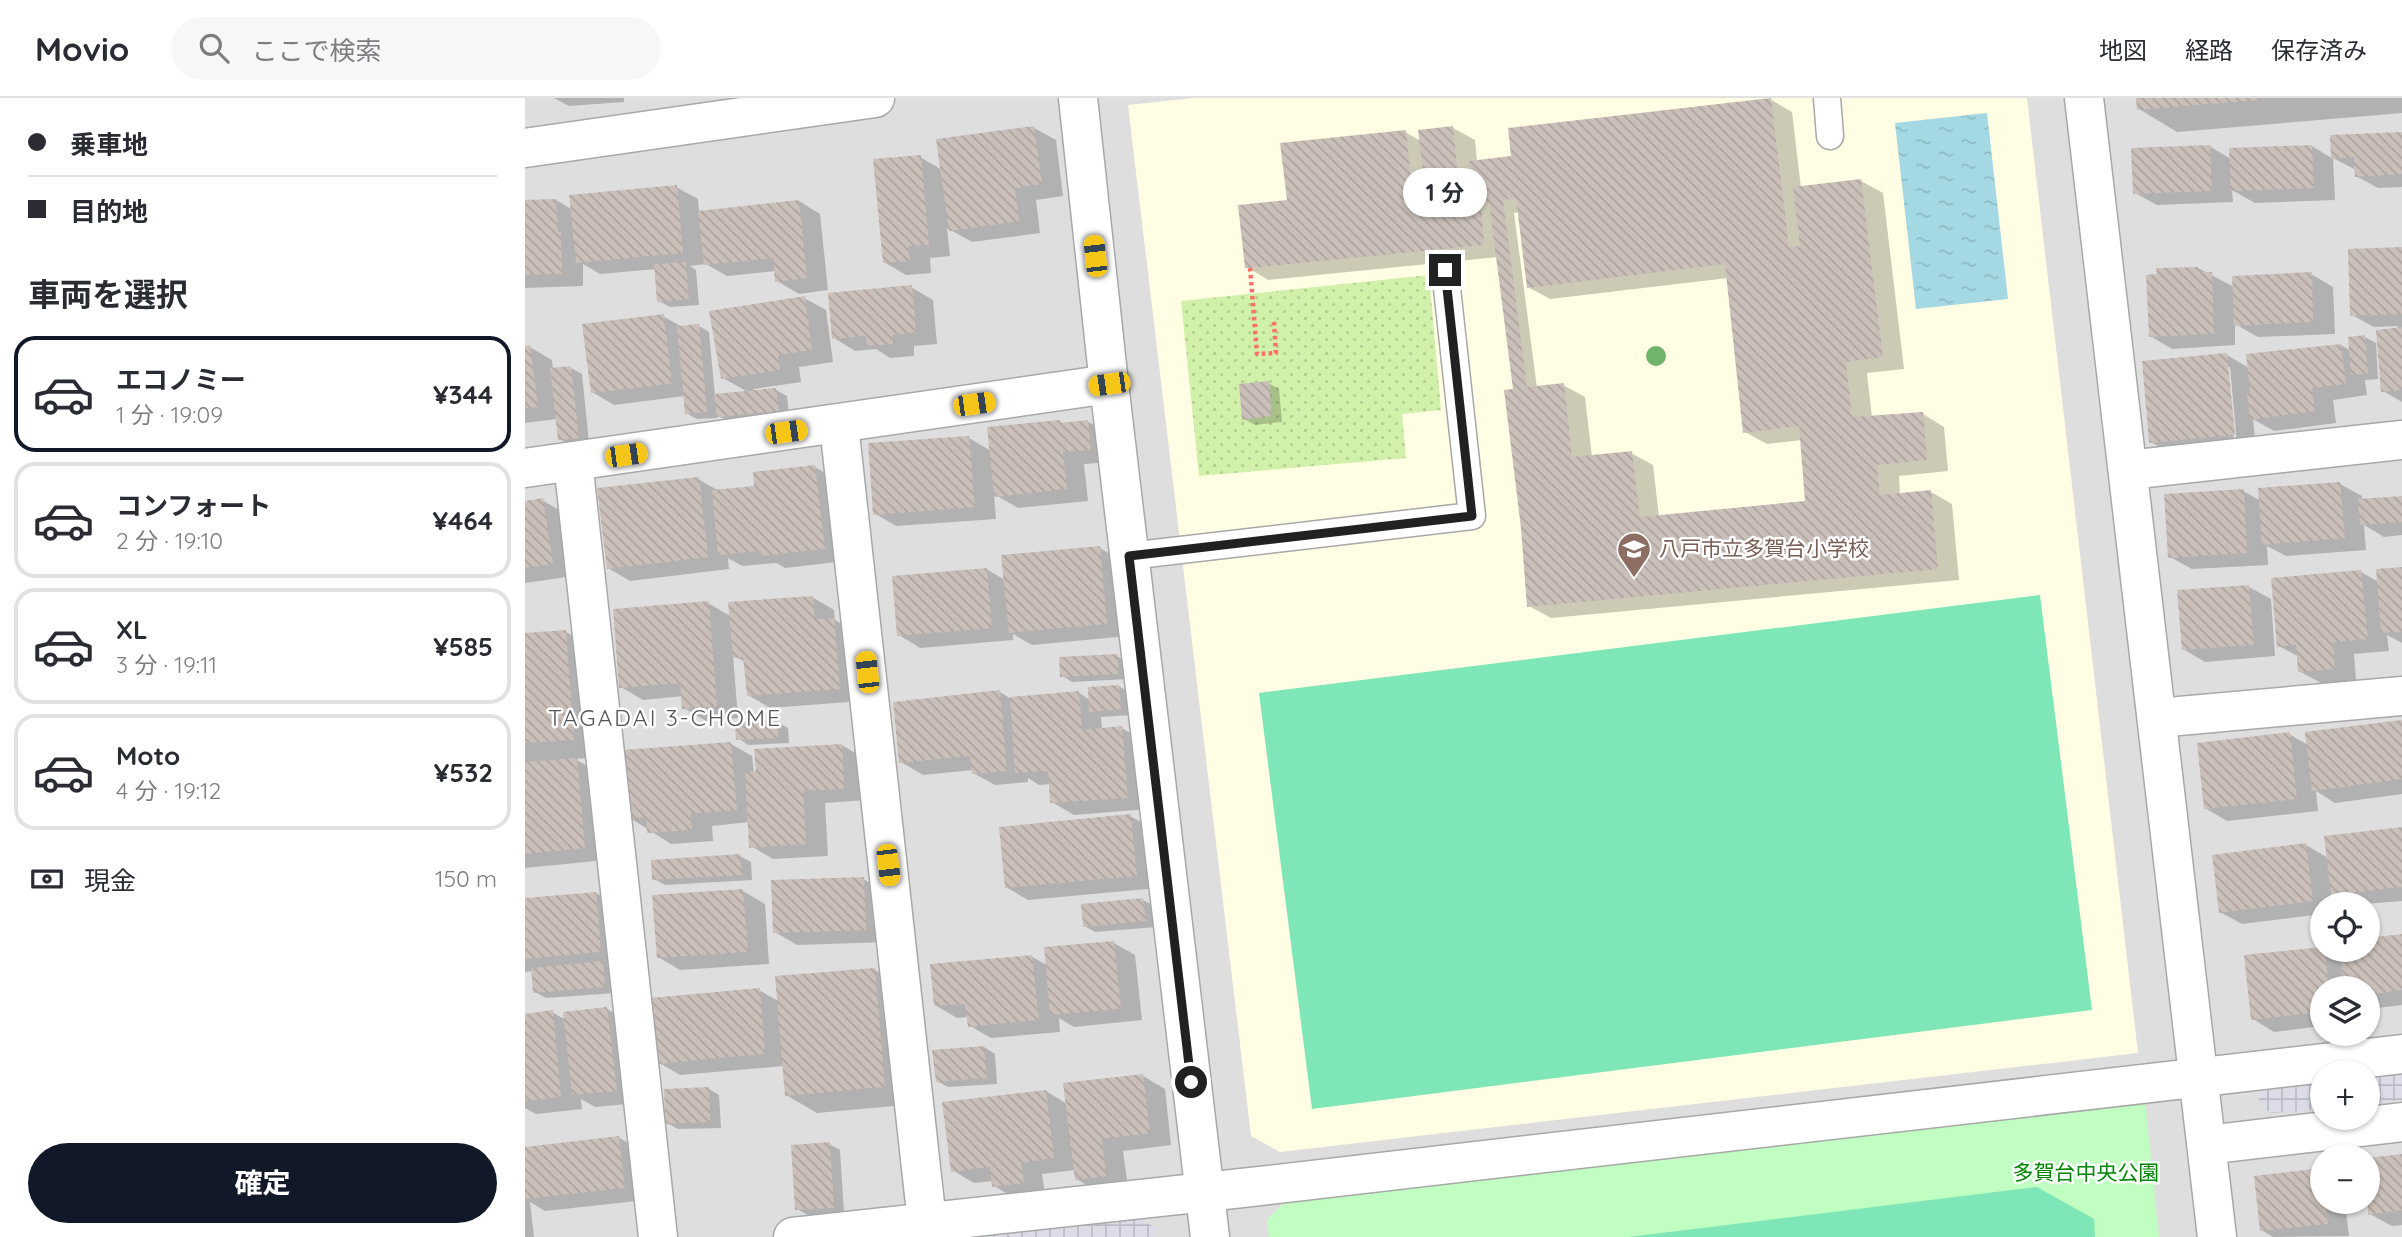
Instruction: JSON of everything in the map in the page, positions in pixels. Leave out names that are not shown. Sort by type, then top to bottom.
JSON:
[{"type":"street","points":[[525,148],[786,104],[875,98]]},
{"type":"street","points":[[1078,98],[1109,384],[1210,1237]]},
{"type":"street","points":[[2084,98],[2217,1237]]},
{"type":"street","points":[[525,468],[839,425],[1109,384]]},
{"type":"street","points":[[839,425],[927,1222]]},
{"type":"street","points":[[2128,470],[2402,440]]},
{"type":"street","points":[[573,462],[658,1237]]},
{"type":"street","points":[[2157,718],[2402,696]]},
{"type":"street","points":[[793,1237],[2402,1054]]},
{"type":"street","points":[[2207,1144],[2402,1122]]},
{"type":"lane","points":[[1827,98],[1830,136]]},
{"type":"lane","points":[[1129,556],[1472,516],[1445,270]]},
{"type":"path","points":[[1250,268],[1257,354],[1276,353],[1274,322]]},
{"type":"shaded area","points":[[525,98],[2402,98],[2402,1237],[525,1237]]},
{"type":"shaded area","name":"八戸市立多賀台小学校","points":[[1193,98],[2027,98],[2138,1053],[1280,1152],[1251,1136],[1128,105]]},
{"type":"shaded area","points":[[2402,1071],[2402,1100],[2380,1103],[2380,1074]]},
{"type":"shaded area","points":[[2310,1082],[2310,1110],[2272,1113],[2265,1110],[2259,1101],[2259,1093],[2266,1088]]},
{"type":"shaded area","points":[[1140,1219],[1156,1228],[1154,1237],[977,1237]]},
{"type":"green space","points":[[1429,275],[1441,410],[1402,414],[1406,458],[1199,476],[1181,301]]},
{"type":"green space","points":[[2040,595],[2092,1010],[1312,1109],[1259,693]]},
{"type":"green space","name":"多賀台中央公園","points":[[2145,1102],[2159,1237],[1269,1237],[1267,1220],[1287,1200]]},
{"type":"green space","points":[[2037,1187],[2094,1219],[2095,1237],[1628,1237]]},
{"type":"water","points":[[1987,113],[2008,299],[1916,309],[1895,123]]},
{"type":"building","points":[[1771,98],[1789,247],[1800,246],[1793,187],[1861,179],[1883,357],[1846,362],[1852,417],[1923,412],[1927,460],[1877,465],[1880,495],[1931,490],[1938,569],[1527,607],[1521,528],[1504,390],[1513,389],[1489,202],[1481,203],[1484,245],[1250,268],[1245,268],[1238,205],[1287,200],[1280,143],[1406,130],[1412,188],[1425,187],[1418,130],[1453,126],[1459,183],[1473,182],[1469,161],[1511,156],[1508,128]],"holes":[[[1516,198],[1527,288],[1725,264],[1743,433],[1799,426],[1805,501],[1640,517],[1632,451],[1572,457],[1564,383],[1527,387],[1503,200]]]},
{"type":"building","points":[[2136,98],[2259,98],[2260,100],[2137,110]]},
{"type":"building","points":[[1034,126],[1042,184],[1015,188],[1019,221],[949,231],[936,139]]},
{"type":"building","points":[[2402,132],[2402,174],[2355,177],[2354,157],[2331,159],[2330,135]]},
{"type":"building","points":[[2210,145],[2212,191],[2133,194],[2131,148]]},
{"type":"building","points":[[2312,145],[2314,188],[2231,191],[2229,148]]},
{"type":"building","points":[[921,155],[929,245],[909,246],[910,261],[883,263],[873,159]]},
{"type":"building","points":[[677,185],[683,253],[576,263],[569,195]]},
{"type":"building","points":[[556,199],[558,232],[561,232],[562,274],[525,275],[525,200]]},
{"type":"building","points":[[799,200],[807,278],[775,282],[773,258],[704,265],[698,211]]},
{"type":"building","points":[[2402,247],[2402,314],[2350,316],[2348,249]]},
{"type":"building","points":[[686,262],[689,299],[657,302],[654,264]]},
{"type":"building","points":[[2198,267],[2198,272],[2212,272],[2214,334],[2149,337],[2146,275],[2157,274],[2156,268]]},
{"type":"building","points":[[2312,272],[2313,322],[2234,326],[2232,276]]},
{"type":"building","points":[[912,285],[916,332],[893,335],[893,344],[867,346],[866,336],[832,339],[828,293]]},
{"type":"building","points":[[805,296],[812,350],[778,355],[780,370],[721,379],[709,311]]},
{"type":"building","points":[[664,314],[672,384],[591,393],[582,324]]},
{"type":"building","points":[[699,324],[707,412],[685,414],[677,326]]},
{"type":"building","points":[[2402,327],[2402,390],[2381,392],[2376,330]]},
{"type":"building","points":[[2365,335],[2368,374],[2351,375],[2348,337]]},
{"type":"building","points":[[2341,344],[2346,384],[2312,388],[2315,411],[2250,420],[2246,354]]},
{"type":"building","points":[[530,345],[538,407],[525,408],[525,346]]},
{"type":"building","points":[[2227,353],[2235,435],[2149,443],[2142,361]]},
{"type":"building","points":[[571,366],[579,438],[558,440],[550,368]]},
{"type":"building","points":[[1269,381],[1272,416],[1242,420],[1239,384]]},
{"type":"building","points":[[776,388],[779,411],[717,417],[714,394]]},
{"type":"building","points":[[1060,420],[1060,423],[1088,420],[1091,450],[1063,452],[1067,489],[994,497],[987,427]]},
{"type":"building","points":[[969,436],[975,507],[873,515],[868,443]]},
{"type":"building","points":[[815,465],[825,549],[762,556],[761,551],[718,555],[712,490],[754,486],[753,472]]},
{"type":"building","points":[[699,477],[708,557],[607,569],[597,488]]},
{"type":"building","points":[[2340,482],[2345,538],[2262,545],[2258,488]]},
{"type":"building","points":[[2244,489],[2247,553],[2168,558],[2164,494]]},
{"type":"building","points":[[2402,496],[2402,522],[2360,525],[2358,499]]},
{"type":"building","points":[[543,498],[553,564],[525,568],[525,501]]},
{"type":"building","points":[[1100,546],[1107,624],[1009,633],[1001,555]]},
{"type":"building","points":[[2402,567],[2402,632],[2381,633],[2376,569]]},
{"type":"building","points":[[987,568],[992,628],[897,636],[892,576]]},
{"type":"building","points":[[2361,570],[2368,639],[2333,642],[2335,669],[2298,672],[2296,645],[2277,647],[2271,578]]},
{"type":"building","points":[[2249,585],[2254,645],[2182,650],[2177,590]]},
{"type":"building","points":[[813,596],[815,619],[834,618],[840,689],[747,696],[743,657],[733,658],[728,602]]},
{"type":"building","points":[[709,601],[717,706],[682,709],[680,683],[619,688],[613,609]]},
{"type":"building","points":[[566,630],[574,740],[525,743],[525,633]]},
{"type":"building","points":[[1118,654],[1118,674],[1060,677],[1059,657]]},
{"type":"building","points":[[1119,685],[1121,709],[1089,712],[1088,687]]},
{"type":"building","points":[[1000,690],[1007,771],[972,774],[970,756],[899,763],[893,702]]},
{"type":"building","points":[[1079,691],[1082,730],[1122,726],[1128,798],[1050,803],[1048,771],[1015,773],[1010,697]]},
{"type":"building","points":[[778,720],[778,738],[736,740],[735,722]]},
{"type":"building","points":[[2402,720],[2402,779],[2312,791],[2305,732]]},
{"type":"building","points":[[2290,732],[2297,799],[2204,809],[2197,743]]},
{"type":"building","points":[[731,742],[737,810],[690,814],[692,830],[647,833],[646,817],[629,819],[623,750]]},
{"type":"building","points":[[842,744],[844,789],[803,791],[806,844],[749,848],[745,772],[756,771],[754,749]]},
{"type":"building","points":[[577,758],[585,848],[525,854],[525,762]]},
{"type":"building","points":[[1131,814],[1137,876],[1005,888],[999,827]]},
{"type":"building","points":[[2402,827],[2402,887],[2331,892],[2324,836]]},
{"type":"building","points":[[2306,843],[2312,892],[2310,901],[2219,913],[2212,855]]},
{"type":"building","points":[[740,854],[742,875],[652,880],[651,860]]},
{"type":"building","points":[[864,877],[866,930],[773,933],[771,880]]},
{"type":"building","points":[[743,889],[748,952],[657,958],[652,895]]},
{"type":"building","points":[[596,892],[601,952],[525,959],[525,898]]},
{"type":"building","points":[[1143,898],[1146,921],[1083,927],[1081,904]]},
{"type":"building","points":[[2402,934],[2402,990],[2380,993],[2380,976],[2343,976],[2341,962],[2380,962],[2380,937]]},
{"type":"building","points":[[1114,941],[1121,1009],[1050,1015],[1044,947]]},
{"type":"building","points":[[2310,948],[2310,962],[2326,962],[2328,976],[2310,976],[2310,1013],[2251,1020],[2244,955]]},
{"type":"building","points":[[1032,955],[1039,1020],[968,1027],[965,1004],[934,1006],[930,964]]},
{"type":"building","points":[[603,961],[605,987],[533,993],[531,968]]},
{"type":"building","points":[[875,968],[885,1087],[785,1096],[775,976]]},
{"type":"building","points":[[760,988],[765,1054],[656,1064],[650,998]]},
{"type":"building","points":[[607,1007],[617,1091],[572,1095],[563,1012]]},
{"type":"building","points":[[553,1010],[561,1097],[525,1101],[525,1014]]},
{"type":"building","points":[[984,1046],[987,1078],[936,1082],[932,1050]]},
{"type":"building","points":[[1143,1074],[1150,1133],[1102,1139],[1106,1176],[1075,1180],[1063,1083]]},
{"type":"building","points":[[709,1087],[710,1122],[665,1124],[664,1089]]},
{"type":"building","points":[[1046,1090],[1054,1158],[1021,1163],[1024,1183],[992,1187],[990,1167],[951,1172],[942,1102]]},
{"type":"building","points":[[619,1136],[625,1188],[525,1199],[525,1147]]},
{"type":"building","points":[[830,1142],[834,1208],[795,1210],[791,1145]]},
{"type":"building","points":[[2402,1154],[2402,1210],[2380,1213],[2380,1157]]},
{"type":"building","points":[[2310,1169],[2310,1214],[2327,1214],[2328,1224],[2260,1231],[2254,1176]]},
{"type":"place","name":"八戸市立多賀台小学校","points":[[1634,579]]},
{"type":"district","name":"TAGADAI 3-CHOME","points":[[665,718]]},
{"type":"route","points":[[1191,1082],[1129,556],[1472,516],[1445,270]]}]
